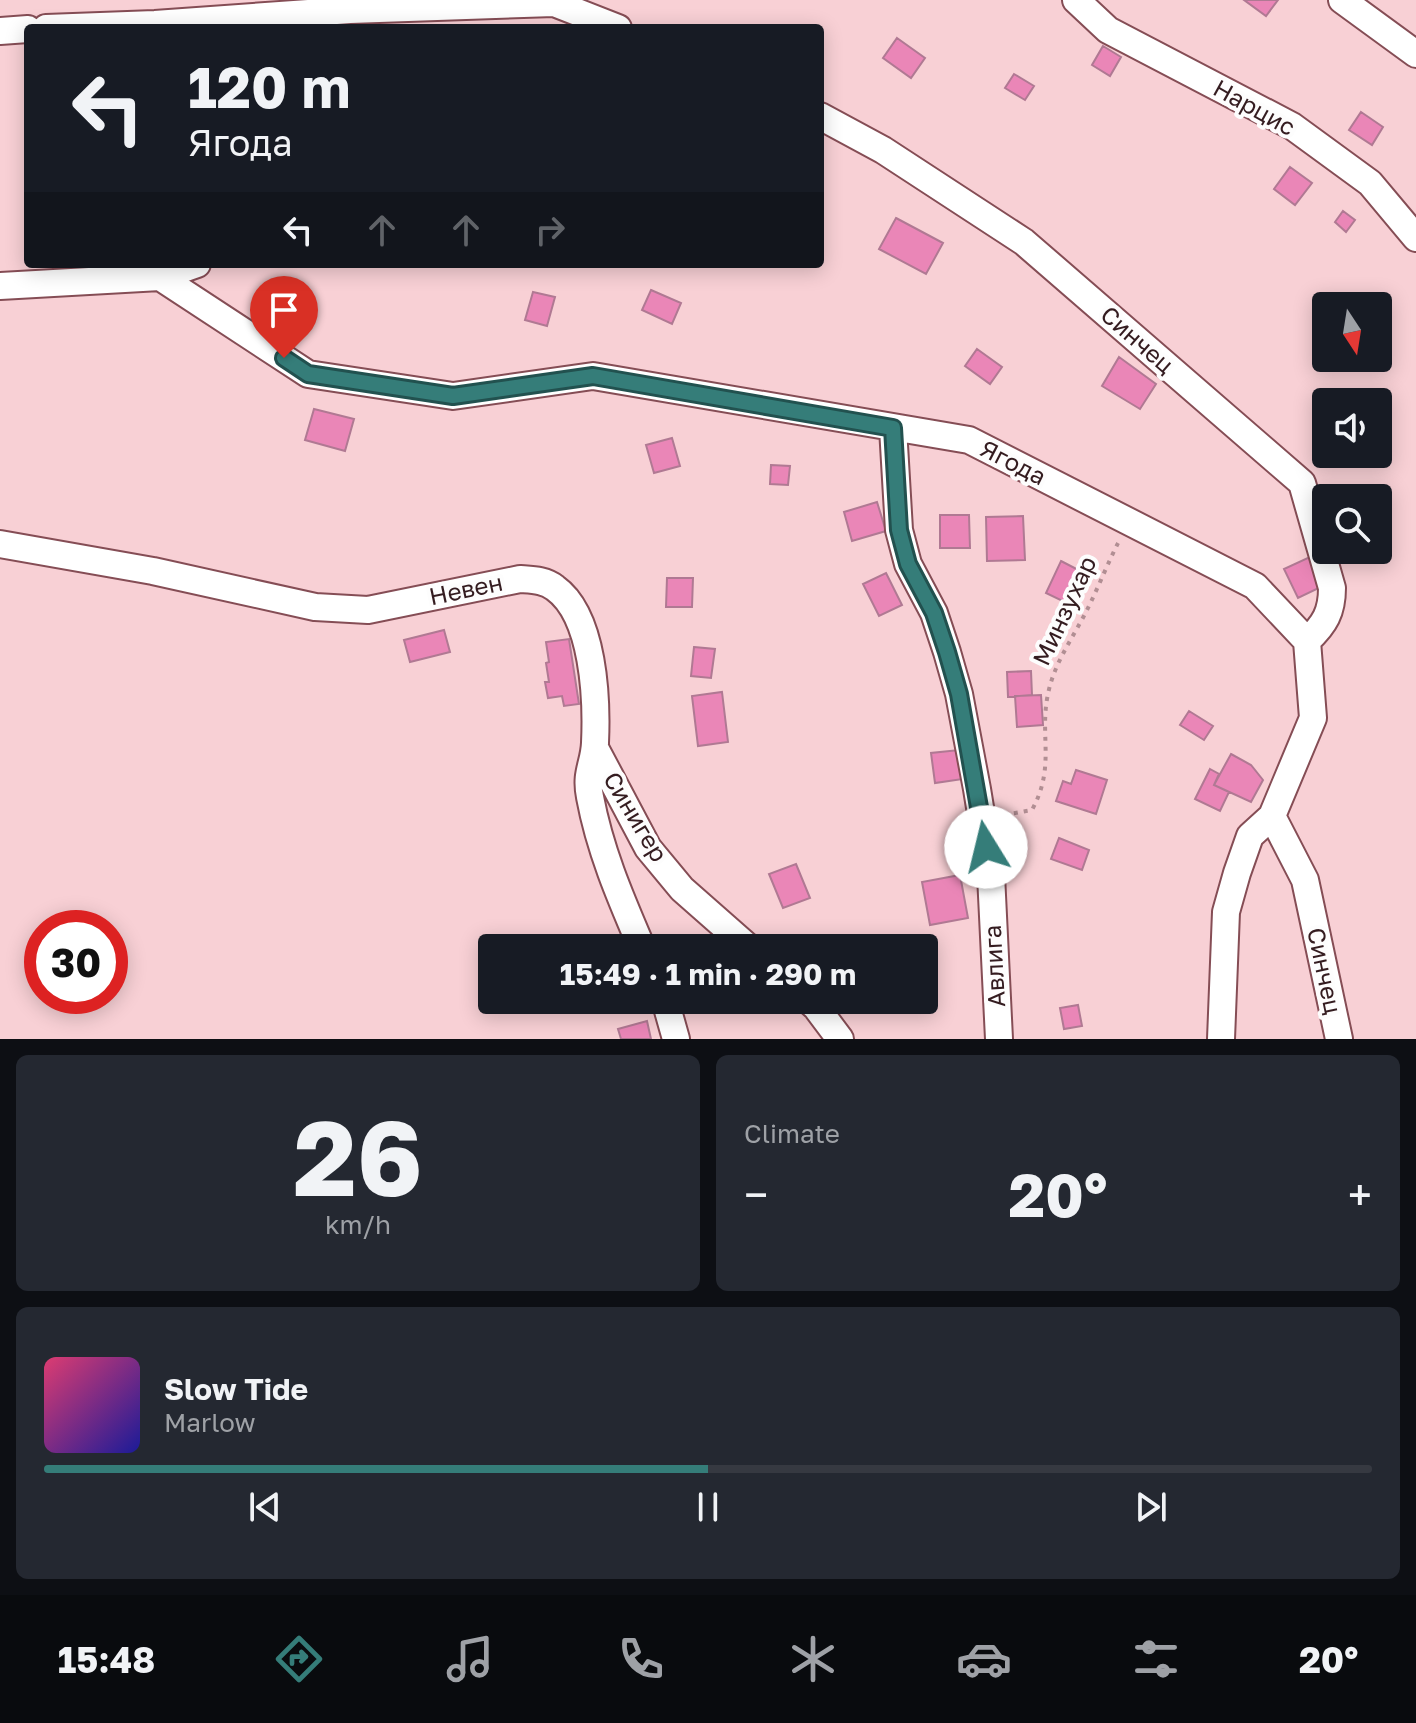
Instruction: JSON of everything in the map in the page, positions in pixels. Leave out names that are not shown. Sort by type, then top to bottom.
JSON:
[{"type":"street","name":"Нарцис","points":[[1076,0],[1108,30],[1292,126],[1370,183],[1416,238]]},
{"type":"street","points":[[1342,0],[1416,54]]},
{"type":"street","points":[[155,24],[350,10],[554,3],[608,24]]},
{"type":"street","points":[[0,31],[24,29]]},
{"type":"street","name":"Синчец","points":[[824,118],[883,150],[1024,242],[1302,483],[1332,588],[1332,605],[1325,624],[1307,641]]},
{"type":"street","points":[[0,286],[160,277],[186,268]]},
{"type":"street","name":"Ягода","points":[[160,277],[308,374],[453,396],[593,376],[969,440],[1255,586],[1307,641]]},
{"type":"street","name":"Авлига","points":[[893,428],[899,530],[908,564],[934,613],[947,652],[959,694],[982,819],[991,875],[999,1039]]},
{"type":"street","name":"Невен","points":[[0,544],[153,571],[315,607],[368,610],[520,579],[542,580],[556,588],[575,609],[589,653],[595,700],[595,748],[588,771],[590,797],[610,876],[636,934]]},
{"type":"street","points":[[1221,1039],[1226,912],[1250,836],[1272,816],[1313,718],[1307,641]]},
{"type":"street","name":"Синигер","points":[[595,748],[648,848],[682,889],[733,934]]},
{"type":"street","name":"Синчец","points":[[1272,816],[1305,880],[1339,1039]]},
{"type":"street","points":[[669,1014],[676,1039]]},
{"type":"street","points":[[821,1014],[840,1039]]},
{"type":"path","name":"Минзухар","points":[[982,819],[1032,810],[1042,792],[1047,753],[1047,697],[1057,664],[1088,609],[1129,522]]},
{"type":"building","points":[[1244,0],[1278,0],[1266,16]]},
{"type":"building","points":[[897,38],[925,58],[911,78],[883,58]]},
{"type":"building","points":[[1103,46],[1121,57],[1110,76],[1092,65]]},
{"type":"building","points":[[1014,74],[1034,86],[1025,100],[1005,88]]},
{"type":"building","points":[[1361,112],[1383,127],[1372,145],[1349,130]]},
{"type":"building","points":[[1290,167],[1312,183],[1295,205],[1274,189]]},
{"type":"building","points":[[1343,211],[1355,220],[1346,232],[1335,222]]},
{"type":"building","points":[[896,218],[943,243],[926,274],[879,249]]},
{"type":"building","points":[[280,284],[307,295],[296,323],[269,311]]},
{"type":"building","points":[[651,290],[681,303],[672,324],[642,310]]},
{"type":"building","points":[[533,292],[555,297],[547,326],[525,320]]},
{"type":"building","points":[[977,349],[1002,367],[990,384],[965,366]]},
{"type":"building","points":[[1119,357],[1156,384],[1140,409],[1102,386]]},
{"type":"building","points":[[314,409],[354,419],[345,451],[305,440]]},
{"type":"building","points":[[672,438],[680,466],[654,473],[646,445]]},
{"type":"building","points":[[771,465],[790,466],[788,485],[770,484]]},
{"type":"building","points":[[877,502],[886,531],[852,541],[844,512]]},
{"type":"building","points":[[940,515],[969,515],[970,548],[940,548]]},
{"type":"building","points":[[1023,516],[1025,560],[987,561],[986,517]]},
{"type":"building","points":[[1312,556],[1312,564],[1316,564],[1325,585],[1298,598],[1284,569]]},
{"type":"building","points":[[1061,561],[1090,576],[1075,607],[1046,593]]},
{"type":"building","points":[[886,573],[902,605],[879,616],[863,584]]},
{"type":"building","points":[[667,578],[693,578],[692,607],[666,607]]},
{"type":"building","points":[[444,630],[450,652],[410,662],[404,640]]},
{"type":"building","points":[[569,639],[579,704],[564,706],[562,696],[548,698],[545,682],[549,682],[546,642]]},
{"type":"building","points":[[694,647],[715,649],[711,678],[691,676]]},
{"type":"building","points":[[1031,671],[1032,695],[1008,697],[1007,672]]},
{"type":"building","points":[[722,692],[728,742],[698,746],[692,696]]},
{"type":"building","points":[[1041,695],[1043,725],[1017,727],[1015,696]]},
{"type":"building","points":[[1189,711],[1213,726],[1204,740],[1180,725]]},
{"type":"building","points":[[959,750],[963,779],[935,783],[931,753]]},
{"type":"building","points":[[1231,754],[1251,765],[1263,780],[1251,802],[1214,785]]},
{"type":"building","points":[[1210,769],[1219,774],[1214,785],[1229,792],[1220,811],[1195,799]]},
{"type":"building","points":[[1076,770],[1107,780],[1096,814],[1056,801],[1063,781],[1071,784]]},
{"type":"building","points":[[1059,838],[1089,850],[1082,870],[1051,859]]},
{"type":"building","points":[[796,864],[810,898],[783,908],[769,874]]},
{"type":"building","points":[[960,875],[968,918],[930,925],[922,882]]},
{"type":"building","points":[[1078,1005],[1082,1026],[1064,1029],[1060,1008]]},
{"type":"building","points":[[647,1021],[651,1039],[621,1039],[618,1029]]},
{"type":"route","points":[[284,358],[308,374],[453,396],[593,376],[893,428],[899,530],[908,564],[934,613],[959,694],[986,847]]}]
